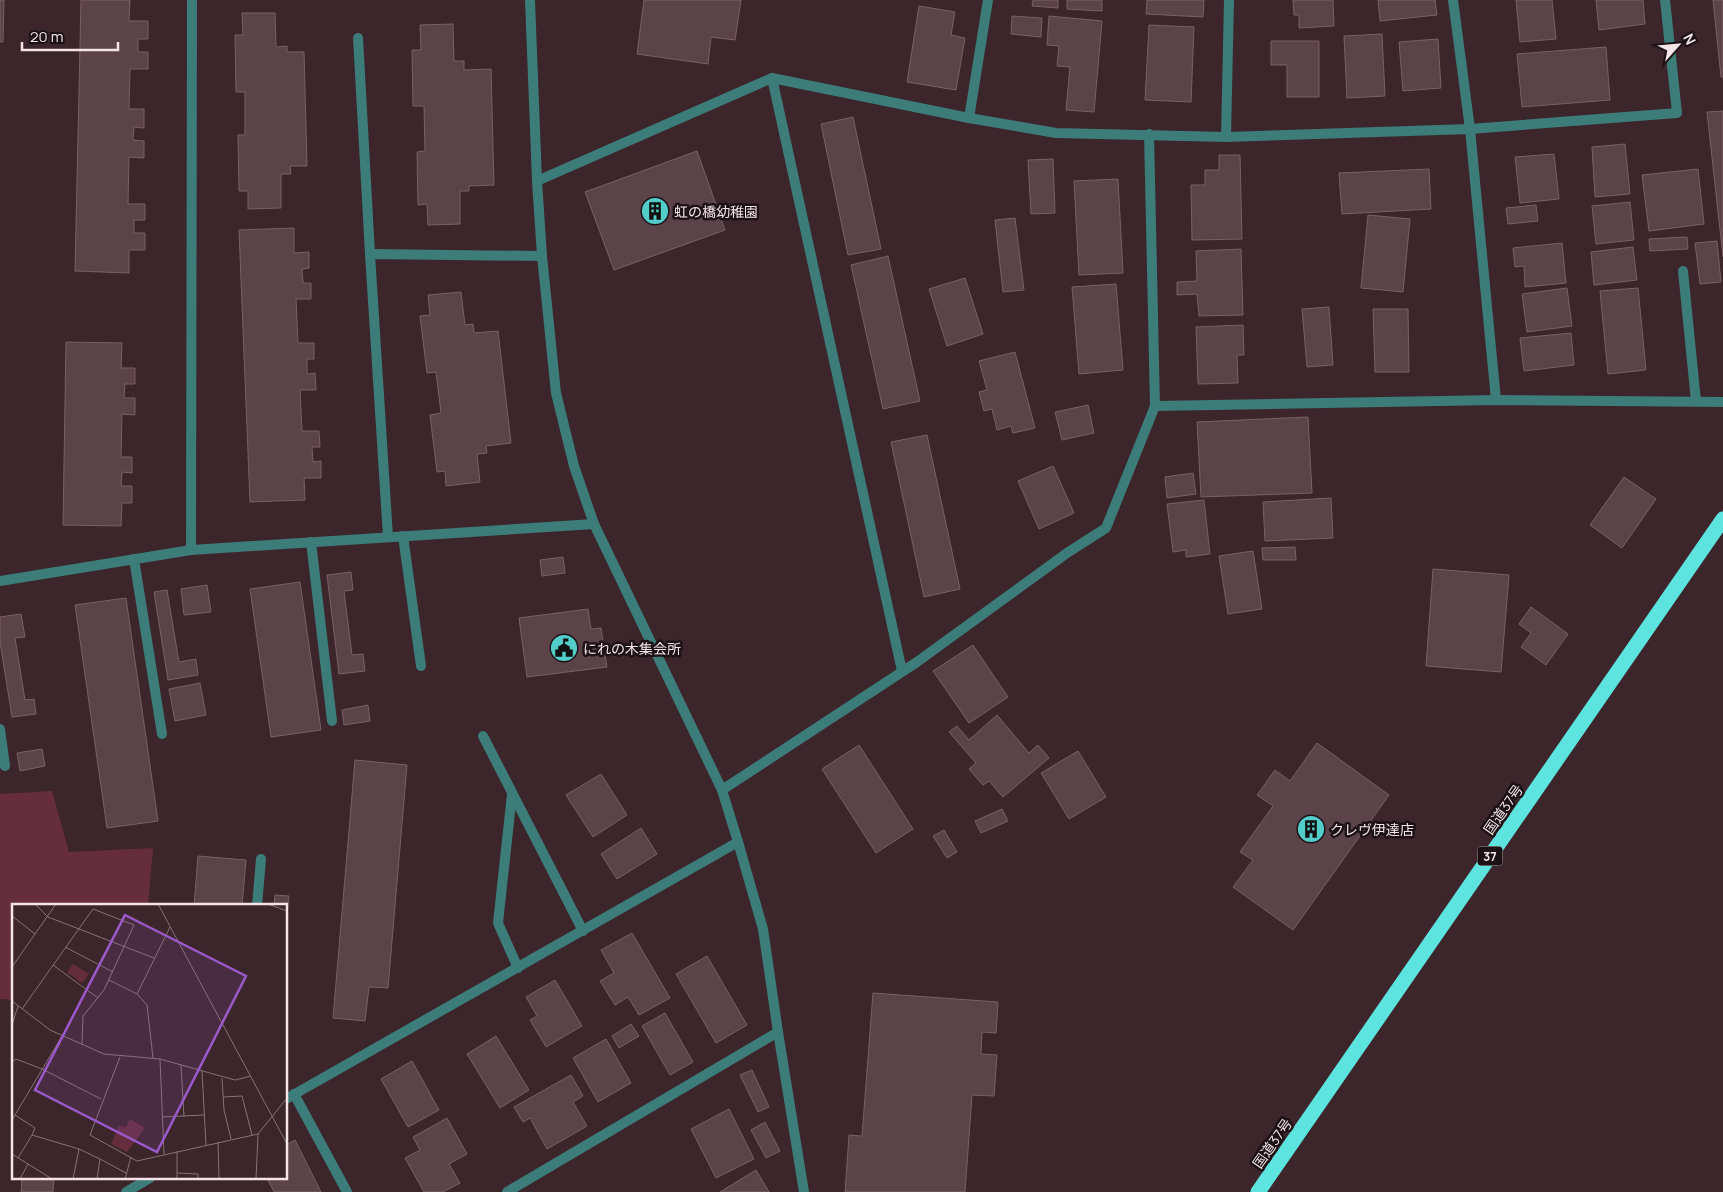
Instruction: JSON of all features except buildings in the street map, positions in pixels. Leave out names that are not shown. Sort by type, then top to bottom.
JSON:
[{"type":"highway","name":"国道37号","points":[[1258,1192],[1723,519]]},
{"type":"street","points":[[191,550],[192,0]]},
{"type":"street","points":[[530,0],[537,181],[542,256],[556,392],[574,466],[594,524],[722,790],[763,929],[804,1192]]},
{"type":"street","points":[[969,118],[988,0]]},
{"type":"street","points":[[1226,136],[1229,0]]},
{"type":"street","points":[[1453,0],[1470,129],[1496,400]]},
{"type":"street","points":[[537,181],[772,78],[969,118],[1056,133],[1226,136],[1470,129],[1676,113],[1665,0]]},
{"type":"street","points":[[358,38],[388,537]]},
{"type":"street","points":[[772,78],[902,671]]},
{"type":"street","points":[[722,790],[902,671],[1066,553],[1106,528],[1155,406],[1148,134]]},
{"type":"street","points":[[370,254],[542,256]]},
{"type":"street","points":[[1683,271],[1696,401]]},
{"type":"street","points":[[1155,406],[1496,400],[1723,402]]},
{"type":"street","points":[[0,581],[191,550],[594,524]]},
{"type":"street","points":[[403,536],[421,666]]},
{"type":"street","points":[[311,542],[332,721]]},
{"type":"street","points":[[134,559],[162,734]]},
{"type":"street","points":[[0,729],[5,766]]},
{"type":"street","points":[[483,736],[583,931]]},
{"type":"street","points":[[512,793],[498,924],[518,968]]},
{"type":"street","points":[[347,1192],[290,1097],[738,842]]},
{"type":"street","points":[[258,904],[261,859]]},
{"type":"street","points":[[507,1192],[778,1032]]},
{"type":"street","points":[[126,1192],[147,1180]]},
{"type":"shaded area","points":[[52,791],[69,852],[153,848],[148,904],[12,904],[12,1000],[0,999],[0,794]]},
{"type":"place","name":"虹の橋幼稚園","points":[[655,211]]},
{"type":"place","name":"にれの木集会所","points":[[564,648]]},
{"type":"place","name":"クレヴ伊達店","points":[[1311,829]]}]
